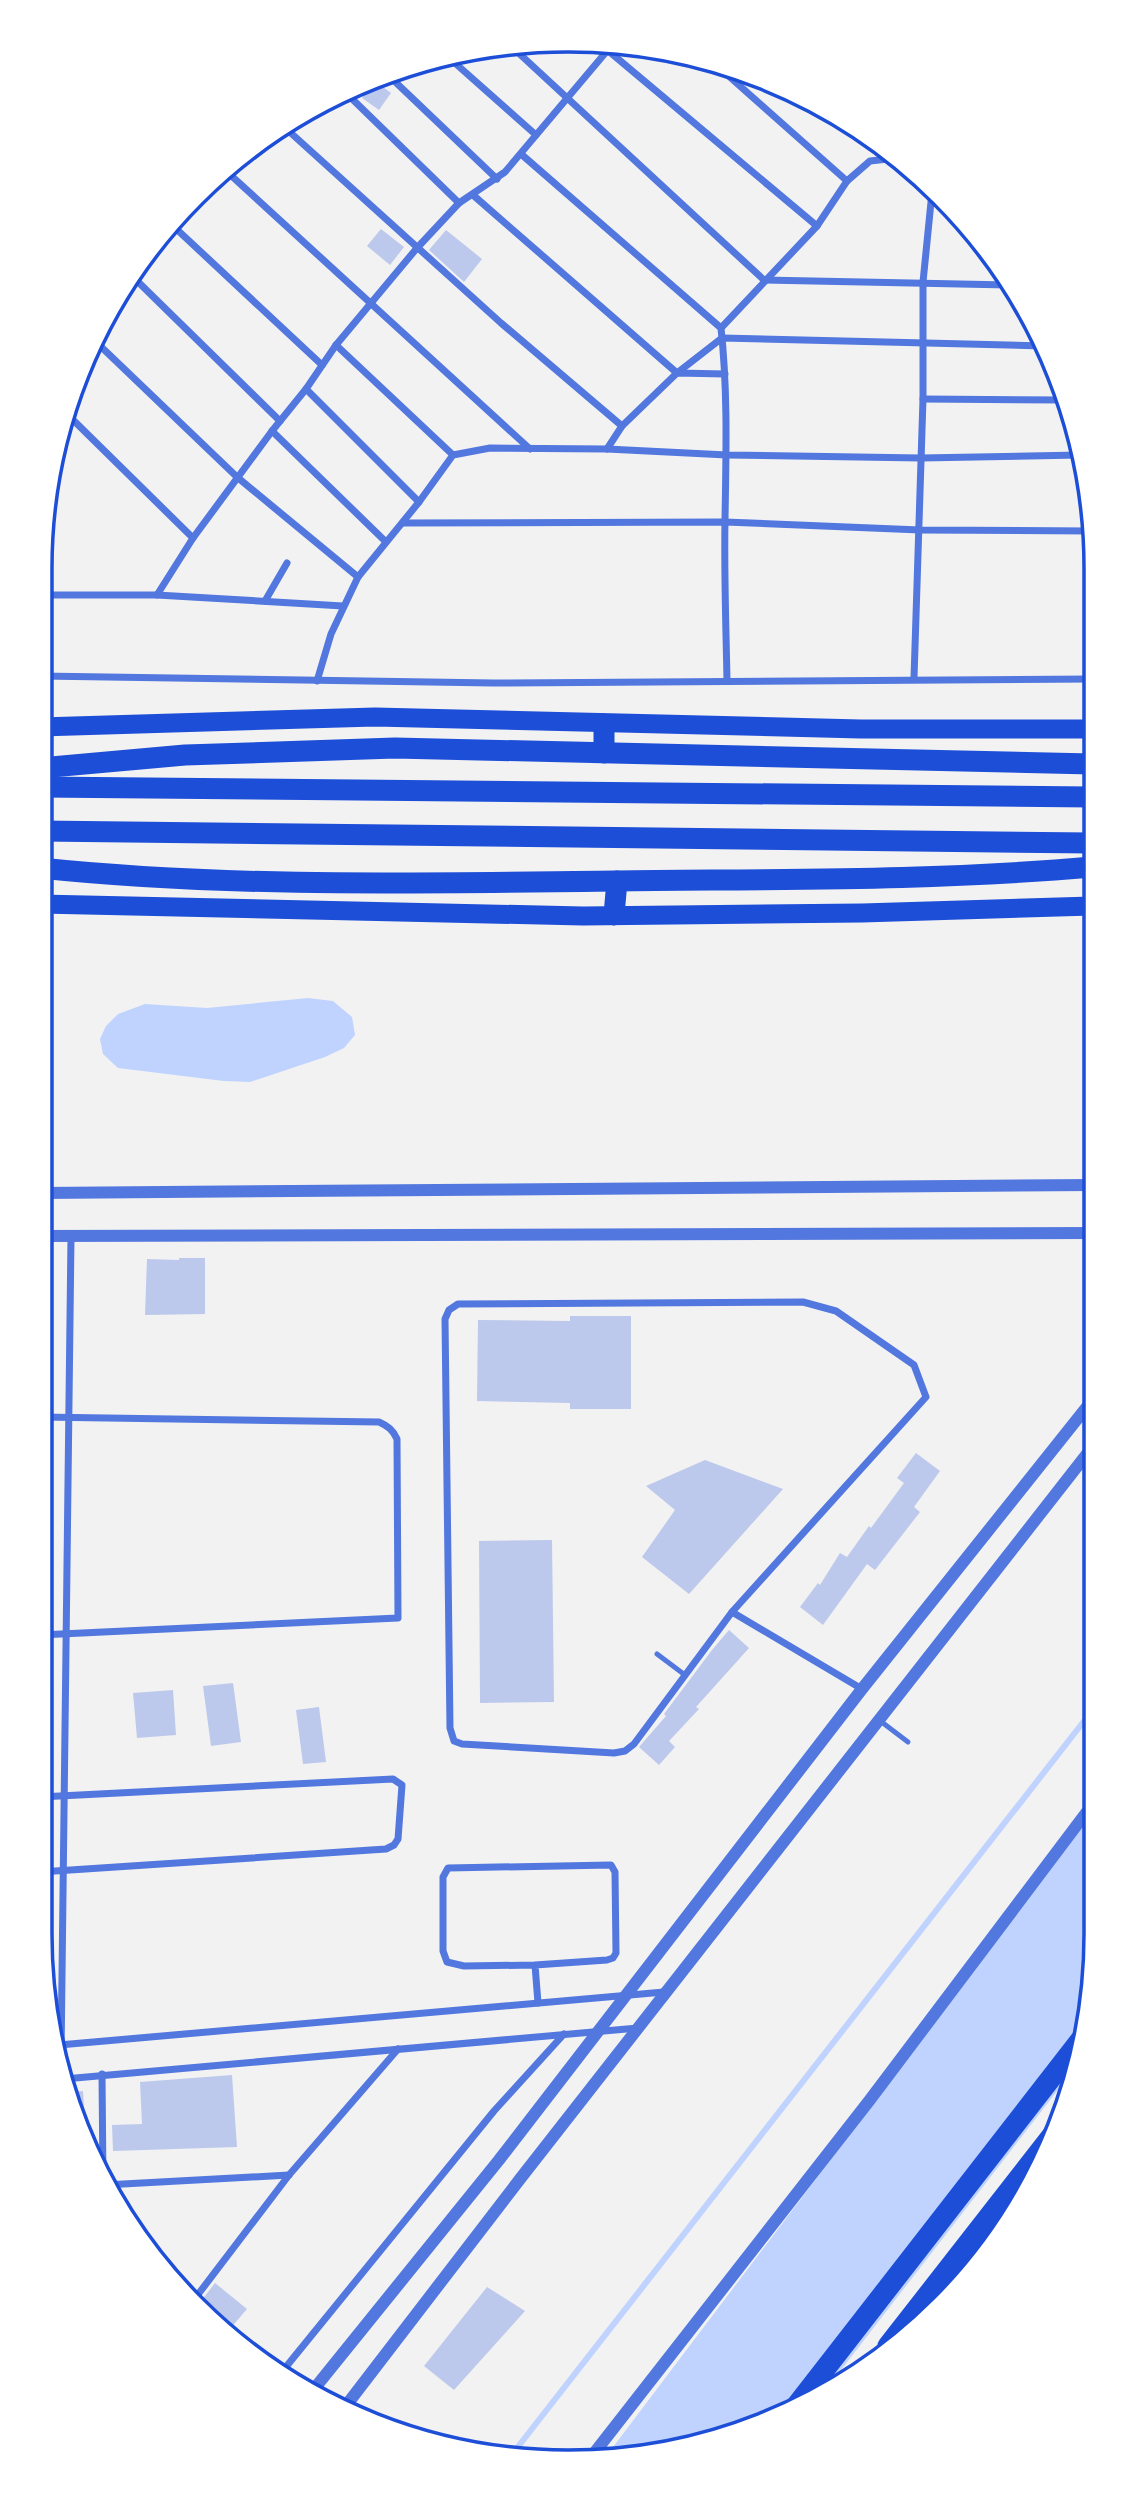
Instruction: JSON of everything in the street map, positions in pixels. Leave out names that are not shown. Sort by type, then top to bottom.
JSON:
[{"type":"highway","points":[[52,725],[375,717],[861,729],[1084,729]]},
{"type":"highway","points":[[604,724],[604,752]]},
{"type":"highway","points":[[52,767],[184,755],[382,748],[1084,764]]},
{"type":"highway","points":[[52,787],[1084,797]]},
{"type":"highway","points":[[52,831],[1084,843]]},
{"type":"highway","points":[[52,869],[128,877],[382,883],[1001,875],[1084,868]]},
{"type":"highway","points":[[614,915],[617,881]]},
{"type":"highway","points":[[52,905],[614,915],[862,913],[1084,906]]},
{"type":"highway","points":[[808,2390],[1069,2054]]},
{"type":"highway","points":[[902,2328],[1030,2163]]},
{"type":"street","points":[[157,595],[193,538],[336,345],[459,203],[497,179],[521,154],[603,54]]},
{"type":"street","points":[[521,55],[764,280],[999,285]]},
{"type":"street","points":[[619,56],[817,226]]},
{"type":"street","points":[[457,65],[536,135]]},
{"type":"street","points":[[733,80],[847,181]]},
{"type":"street","points":[[396,82],[497,179]]},
{"type":"street","points":[[353,100],[459,203]]},
{"type":"street","points":[[291,133],[622,426]]},
{"type":"street","points":[[521,154],[721,328],[727,455],[724,523],[727,681]]},
{"type":"street","points":[[721,328],[817,226],[847,181],[870,161],[883,160]]},
{"type":"street","points":[[232,177],[530,449]]},
{"type":"street","points":[[473,195],[677,373],[725,374]]},
{"type":"street","points":[[914,678],[922,458],[923,282],[930,201]]},
{"type":"street","points":[[178,231],[322,365]]},
{"type":"street","points":[[139,283],[280,421]]},
{"type":"street","points":[[607,449],[622,426],[677,373],[722,338],[1033,346]]},
{"type":"street","points":[[336,345],[453,455]]},
{"type":"street","points":[[102,349],[237,477],[358,577]]},
{"type":"street","points":[[306,389],[419,502]]},
{"type":"street","points":[[923,399],[1055,400]]},
{"type":"street","points":[[74,421],[193,538]]},
{"type":"street","points":[[272,431],[385,541]]},
{"type":"street","points":[[317,681],[331,634],[358,577],[385,541],[403,523],[453,455],[490,448],[922,458],[1071,455]]},
{"type":"street","points":[[403,523],[724,523],[920,530],[1082,531]]},
{"type":"street","points":[[265,601],[287,563]]},
{"type":"street","points":[[52,595],[157,595],[343,606]]},
{"type":"street","points":[[52,676],[493,683],[914,678],[1084,679]]},
{"type":"street","points":[[52,1193],[1084,1185]]},
{"type":"street","points":[[52,1236],[1084,1233]]},
{"type":"street","points":[[60,2025],[71,1237]]},
{"type":"street","points":[[803,1301],[836,1311],[914,1365],[926,1397],[732,1612],[634,1744],[625,1751],[614,1753],[462,1744],[454,1741],[450,1728],[446,1455],[445,1319],[449,1310],[458,1304],[803,1301]]},
{"type":"street","points":[[317,2385],[499,2160],[862,1689],[1084,1411]]},
{"type":"street","points":[[52,1417],[379,1422],[387,1426],[393,1430],[397,1439],[398,1618],[52,1635]]},
{"type":"street","points":[[349,2401],[1084,1458]]},
{"type":"street","points":[[732,1612],[862,1689]]},
{"type":"street","points":[[52,1796],[393,1779],[402,1785],[398,1839],[386,1849],[52,1871]]},
{"type":"street","points":[[597,2449],[869,2101],[1084,1816]]},
{"type":"street","points":[[611,1865],[615,1872],[616,1953],[613,1958],[536,1965],[464,1966],[447,1962],[443,1951],[443,1877],[448,1868],[611,1865]]},
{"type":"street","points":[[536,1965],[538,2003]]},
{"type":"street","points":[[64,2045],[666,1992]]},
{"type":"street","points":[[73,2077],[638,2028]]},
{"type":"street","points":[[286,2367],[494,2111],[565,2034]]},
{"type":"street","points":[[198,2295],[289,2175],[398,2049]]},
{"type":"street","points":[[102,2074],[104,2158]]},
{"type":"street","points":[[116,2182],[289,2175]]},
{"type":"lane","points":[[657,1654],[685,1675]]},
{"type":"lane","points":[[878,1720],[908,1742]]},
{"type":"water","points":[[308,998],[333,1001],[352,1017],[355,1035],[344,1048],[325,1057],[250,1082],[118,1068],[103,1054],[100,1039],[106,1026],[118,1014],[145,1004],[207,1008]]},
{"type":"water","points":[[1084,1825],[1082,1969],[1074,2036],[1060,2087],[838,2374],[796,2397],[734,2423],[669,2441],[612,2448]]},
{"type":"building","points":[[383,87],[391,93],[379,110],[362,98]]},
{"type":"building","points":[[381,229],[404,247],[390,265],[367,246]]},
{"type":"building","points":[[446,230],[482,259],[464,282],[429,250]]},
{"type":"building","points":[[205,1258],[205,1314],[145,1315],[147,1259]]},
{"type":"building","points":[[570,1316],[631,1316],[631,1409],[570,1409],[570,1403],[477,1401],[478,1320],[570,1321]]},
{"type":"building","points":[[916,1453],[940,1471],[914,1507],[920,1512],[875,1570],[867,1564],[823,1625],[800,1607],[818,1583],[820,1585],[840,1553],[847,1557],[869,1526],[871,1528],[904,1483],[897,1478]]},
{"type":"building","points":[[705,1460],[783,1489],[689,1594],[642,1557],[675,1510],[646,1486]]},
{"type":"building","points":[[552,1540],[554,1702],[480,1703],[479,1541]]},
{"type":"building","points":[[729,1630],[749,1648],[669,1741],[675,1747],[659,1765],[639,1747],[666,1716],[664,1714]]},
{"type":"building","points":[[233,1683],[241,1742],[211,1746],[203,1686]]},
{"type":"building","points":[[173,1690],[176,1735],[137,1738],[133,1693]]},
{"type":"building","points":[[319,1707],[326,1762],[303,1764],[296,1710]]},
{"type":"building","points":[[232,2075],[237,2147],[113,2151],[112,2125],[142,2124],[140,2082]]},
{"type":"building","points":[[77,2091],[83,2091],[84,2112],[80,2101]]},
{"type":"building","points":[[215,2283],[247,2309],[232,2326],[202,2299]]},
{"type":"building","points":[[487,2287],[525,2311],[454,2390],[424,2366]]},
{"type":"waterway","points":[[517,2447],[1084,1721]]}]
